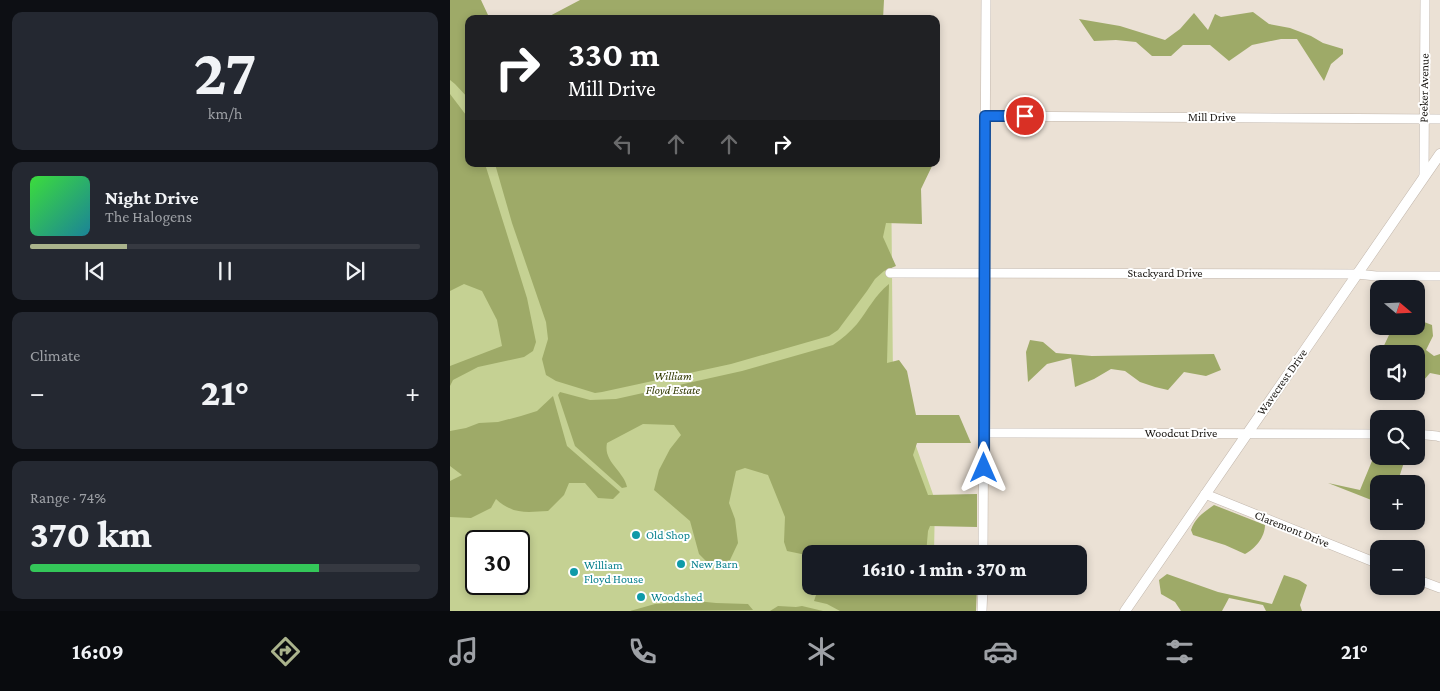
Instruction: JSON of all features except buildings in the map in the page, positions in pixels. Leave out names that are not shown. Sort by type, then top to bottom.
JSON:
[{"type":"street","points":[[983,545],[986,0]]},
{"type":"street","name":"Peeker Avenue","points":[[1424,176],[1425,0]]},
{"type":"street","name":"Mill Drive","points":[[985,116],[1440,119]]},
{"type":"street","name":"Wavecrest Drive","points":[[1125,611],[1440,154]]},
{"type":"street","name":"Stackyard Drive","points":[[890,273],[1357,274],[1376,276],[1440,276]]},
{"type":"street","name":"Woodcut Drive","points":[[984,433],[1370,434]]},
{"type":"street","points":[[1425,435],[1440,437]]},
{"type":"street","name":"Claremont Drive","points":[[1205,494],[1370,560]]},
{"type":"street","points":[[1425,582],[1440,588]]},
{"type":"street","points":[[982,611],[983,595]]},
{"type":"green space","points":[[450,0],[481,0],[488,15],[465,15],[465,95],[450,80]]},
{"type":"green space","points":[[580,0],[884,0],[883,15],[552,15]]},
{"type":"green space","points":[[1253,12],[1269,24],[1290,28],[1323,43],[1343,49],[1343,54],[1331,64],[1324,81],[1297,39],[1281,39],[1252,45],[1229,61],[1210,45],[1183,45],[1171,56],[1152,56],[1136,42],[1116,40],[1094,41],[1079,19],[1120,26],[1165,40],[1180,29],[1194,13],[1208,30],[1215,14],[1221,17]]},
{"type":"green space","name":"William Floyd Estate","points":[[450,32],[465,34],[465,167],[891,167],[893,381],[935,500],[934,545],[802,545],[802,595],[934,595],[934,611],[450,611]]},
{"type":"green space","points":[[450,94],[465,114],[465,167],[486,167],[527,298],[536,342],[533,351],[524,357],[478,367],[453,380],[450,386],[450,366],[502,346],[497,320],[482,291],[464,284],[450,291]]},
{"type":"green space","points":[[496,167],[932,167],[921,189],[922,224],[886,223],[883,237],[896,266],[884,271],[875,279],[838,330],[829,336],[731,364],[595,393],[556,381],[546,375],[542,359],[548,339],[546,322],[512,223]]},
{"type":"green space","points":[[889,284],[887,363],[899,360],[907,371],[916,415],[959,415],[971,443],[917,443],[913,455],[928,495],[977,494],[977,527],[930,526],[927,545],[802,545],[802,554],[787,551],[784,542],[785,517],[768,475],[745,468],[736,471],[729,503],[735,519],[738,543],[730,560],[710,565],[699,554],[690,521],[654,490],[659,470],[670,449],[681,435],[674,425],[643,424],[607,443],[608,456],[627,487],[622,488],[575,446],[558,395],[560,392],[590,400],[616,399],[742,371],[833,345],[854,327]]},
{"type":"green space","points":[[1425,322],[1432,325],[1433,336],[1426,350],[1434,356],[1440,354],[1440,375],[1430,373],[1425,379],[1425,345],[1384,345],[1389,335],[1425,335]]},
{"type":"green space","points":[[1030,340],[1043,342],[1056,353],[1092,356],[1214,354],[1221,370],[1206,376],[1184,372],[1168,390],[1140,382],[1125,371],[1111,369],[1075,387],[1071,358],[1047,364],[1028,382],[1026,352]]},
{"type":"green space","points":[[553,396],[567,446],[620,492],[613,499],[598,498],[585,483],[569,483],[564,495],[548,511],[527,512],[514,510],[496,499],[491,508],[471,518],[450,517],[450,481],[462,475],[450,466],[450,431],[479,423],[498,422],[537,411]]},
{"type":"green space","points":[[1370,465],[1403,465],[1400,475],[1370,475],[1370,499],[1328,483],[1360,490]]},
{"type":"green space","points":[[1214,505],[1265,525],[1259,542],[1245,554],[1225,545],[1193,535],[1191,530],[1197,519]]},
{"type":"green space","points":[[1167,574],[1218,592],[1272,604],[1284,575],[1307,585],[1300,605],[1302,611],[1266,611],[1263,605],[1229,598],[1222,611],[1181,611],[1175,602],[1161,594],[1159,580]]},
{"type":"green space","points":[[816,595],[977,595],[976,611],[840,611],[827,604],[814,601]]},
{"type":"green space","points":[[686,600],[748,604],[753,610],[630,611],[655,604]]},
{"type":"green space","points":[[778,606],[802,606],[823,611],[770,611]]},
{"type":"place","name":"Old Shop","points":[[636,535]]},
{"type":"place","name":"New Barn","points":[[681,564]]},
{"type":"place","name":"William Floyd House","points":[[574,572]]},
{"type":"place","name":"Woodshed","points":[[641,597]]},
{"type":"route","points":[[984,468],[985,116],[1025,116]]}]
